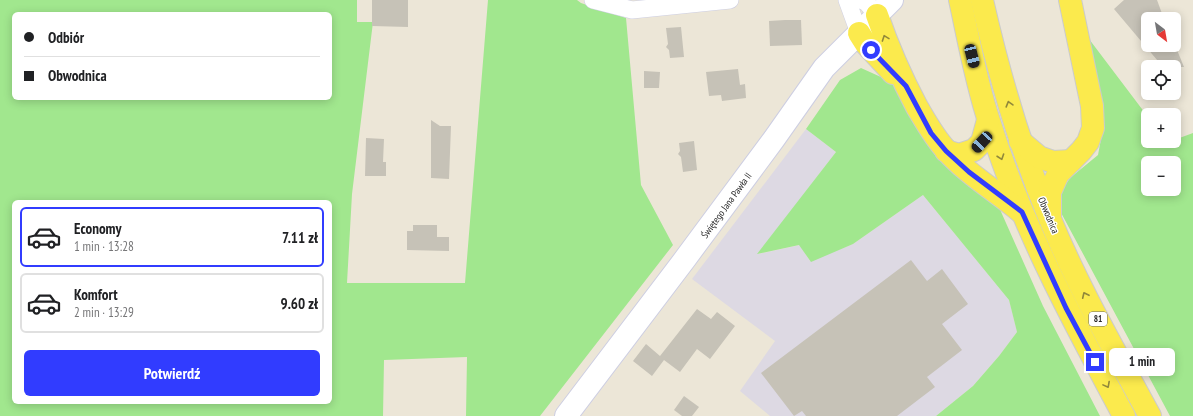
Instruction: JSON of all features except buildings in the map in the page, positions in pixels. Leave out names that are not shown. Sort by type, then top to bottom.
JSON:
[{"type":"main road","name":"81","points":[[960,0],[988,120],[1022,212],[1066,308],[1124,416]]},
{"type":"main road","name":"Obwodnica","points":[[982,0],[996,62],[1020,141],[1050,220],[1089,303],[1150,416]]},
{"type":"main road","points":[[1050,220],[1050,192],[1058,174],[1088,142],[1093,128],[1092,106],[1070,0]]},
{"type":"main road","points":[[876,15],[888,47],[906,86],[931,133],[946,151],[969,172],[1022,212]]},
{"type":"main road","points":[[858,33],[866,44],[906,86]]},
{"type":"main road","points":[[946,151],[959,155],[974,150],[982,142],[988,120]]},
{"type":"main road","points":[[1020,141],[1039,157],[1053,162],[1071,161]]},
{"type":"street","points":[[593,0],[632,10],[730,0]]},
{"type":"street","points":[[847,0],[858,33]]},
{"type":"street","points":[[860,0],[866,2],[876,15]]},
{"type":"street","name":"Świętego Jana Pawła II","points":[[566,416],[704,234],[824,68],[892,0]]},
{"type":"shaded area","points":[[806,129],[836,152],[758,254],[800,245],[810,261],[853,244],[923,195],[1009,300],[1017,332],[999,356],[973,386],[936,416],[770,416],[740,391],[775,341],[692,279]]},
{"type":"green space","points":[[0,0],[357,0],[357,22],[373,22],[352,194],[347,283],[465,283],[488,0],[577,0],[581,3],[626,18],[641,185],[673,245],[540,416],[466,416],[467,357],[384,360],[383,416],[0,416]]},
{"type":"green space","points":[[1089,39],[1141,108],[1141,148],[1181,148],[1181,137],[1193,133],[1193,416],[1170,416],[1059,209],[1062,190],[1070,178],[1098,155],[1103,128]]},
{"type":"green space","points":[[861,68],[892,82],[912,116],[998,205],[1043,306],[1100,416],[936,416],[973,386],[999,356],[1017,332],[1009,300],[923,195],[853,244],[811,262],[799,245],[757,254],[836,152],[806,129],[840,80]]},
{"type":"route","points":[[871,50],[906,86],[931,133],[946,151],[969,172],[1022,212],[1066,308],[1095,362]]}]
